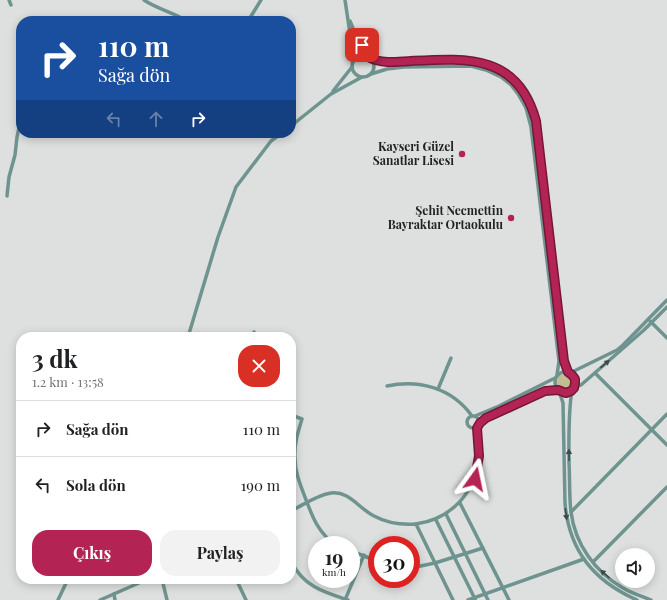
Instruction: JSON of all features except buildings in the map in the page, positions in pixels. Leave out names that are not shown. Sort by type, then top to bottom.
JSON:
[{"type":"street","points":[[9,0],[10,5]]},
{"type":"street","points":[[144,0],[161,10],[179,16]]},
{"type":"street","points":[[251,16],[261,0]]},
{"type":"street","points":[[345,0],[353,63]]},
{"type":"street","points":[[346,8],[352,27],[374,65],[371,74]]},
{"type":"street","points":[[331,94],[352,67],[355,58],[364,55],[369,58],[393,62],[464,60],[480,62],[493,66],[508,75],[525,94],[531,105],[536,121],[564,361],[569,373],[575,379],[568,421],[571,512],[579,540],[593,562],[615,583],[629,591],[651,600]]},
{"type":"street","points":[[352,67],[355,74],[362,77]]},
{"type":"street","points":[[296,122],[331,94],[362,77],[387,69],[404,67],[476,67],[501,77],[511,85],[522,98],[530,120],[559,361],[554,384],[559,391],[563,403],[566,511],[571,536],[584,559],[605,582],[623,594],[637,600]]},
{"type":"street","points":[[7,196],[9,177],[15,155],[17,138]]},
{"type":"street","points":[[190,332],[218,237],[236,187],[271,141],[275,138]]},
{"type":"street","points":[[477,428],[472,428],[468,425],[468,420],[473,416],[500,406],[564,372],[569,373],[620,347],[667,300]]},
{"type":"street","points":[[296,508],[327,494],[341,494],[349,496],[362,509],[378,518],[392,522],[416,524],[436,520],[460,502],[473,484],[477,470],[479,451],[477,428],[480,423],[486,418],[545,391],[559,391],[566,393],[581,385],[667,307]]},
{"type":"street","points":[[648,319],[667,337]]},
{"type":"street","points":[[438,388],[451,358]]},
{"type":"street","points":[[595,373],[667,445]]},
{"type":"street","points":[[386,386],[412,383],[438,388],[457,400],[473,416],[478,418],[480,423]]},
{"type":"street","points":[[571,512],[667,414]]},
{"type":"street","points":[[296,416],[302,418],[296,441]]},
{"type":"street","points":[[296,464],[298,476],[313,518],[318,528],[325,536]]},
{"type":"street","points":[[593,562],[667,487]]},
{"type":"street","points":[[460,502],[509,600]]},
{"type":"street","points":[[446,514],[488,600]]},
{"type":"street","points":[[436,520],[475,599]]},
{"type":"street","points":[[416,524],[454,600]]},
{"type":"street","points":[[420,566],[435,564],[483,548]]},
{"type":"street","points":[[360,554],[368,557]]},
{"type":"street","points":[[296,571],[312,586],[346,600],[364,555]]},
{"type":"street","points":[[468,600],[504,589],[584,559]]},
{"type":"street","points":[[58,600],[66,584]]},
{"type":"street","points":[[100,600],[137,584]]},
{"type":"street","points":[[163,584],[167,600]]},
{"type":"street","points":[[238,584],[245,600]]},
{"type":"street","points":[[114,594],[115,600]]},
{"type":"shaded area","points":[[565,374],[572,379],[573,382],[568,389],[565,390],[558,385],[557,382],[562,375]]},
{"type":"place","name":"Kayseri Güzel Sanatlar Lisesi","points":[[462,154]]},
{"type":"place","name":"Şehit Necmettin Bayraktar Ortaokulu","points":[[511,218]]},
{"type":"route","points":[[362,45],[368,57],[388,62],[469,60],[493,66],[508,75],[522,89],[531,105],[536,121],[564,361],[568,372],[575,379],[575,383],[574,388],[571,391],[564,393],[558,390],[545,391],[486,418],[481,422],[477,428],[479,456],[475,479]]}]
